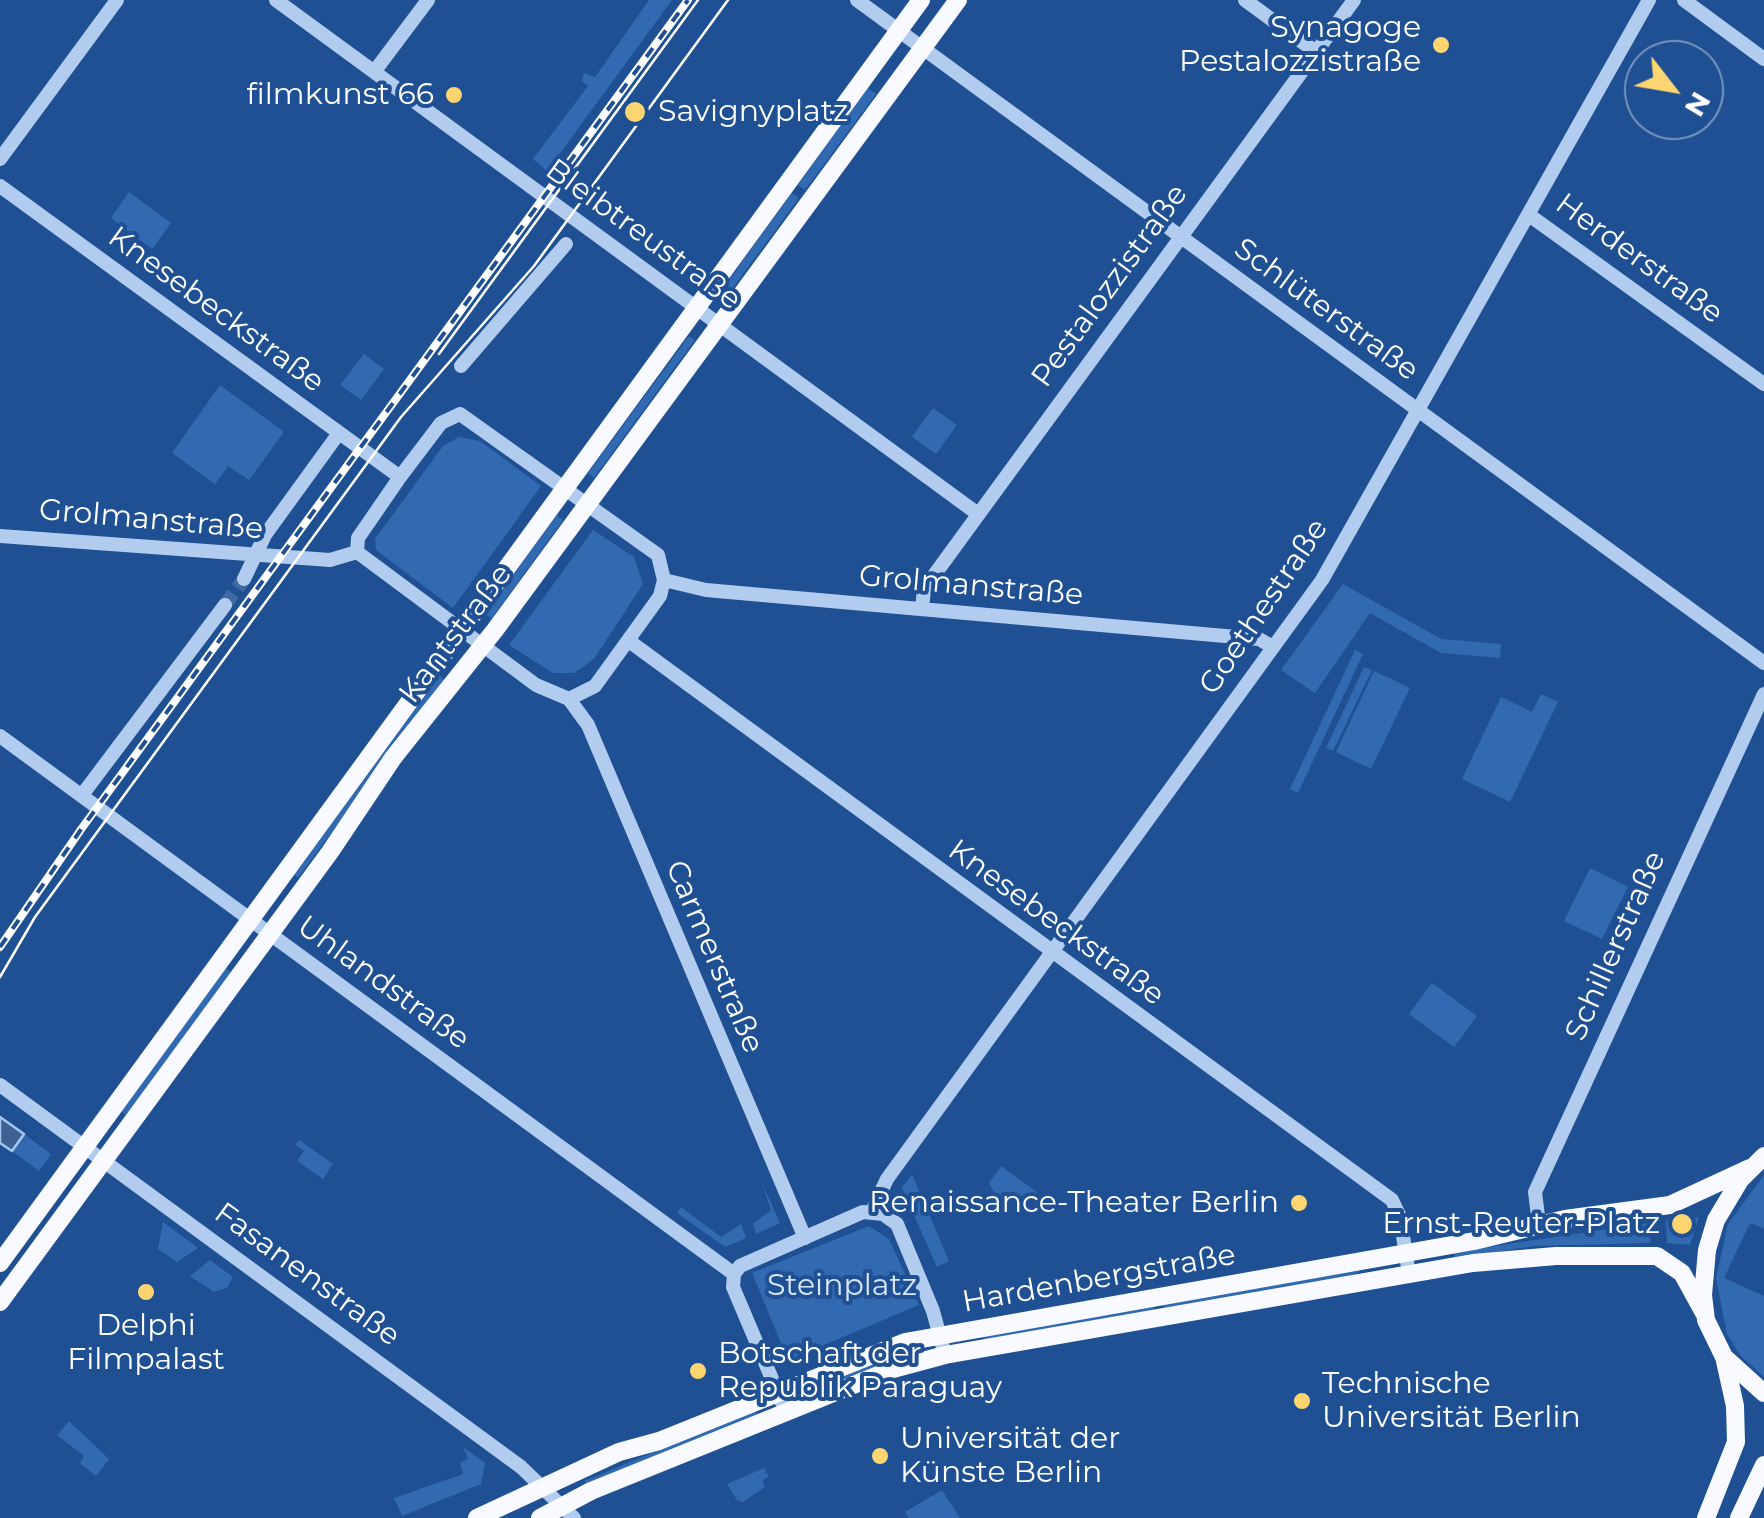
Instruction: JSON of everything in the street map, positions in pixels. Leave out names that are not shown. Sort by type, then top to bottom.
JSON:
[{"type":"main road","name":"Kantstraße","points":[[0,1263],[921,0]]},
{"type":"main road","name":"Kantstraße","points":[[0,1302],[270,934],[393,758],[484,646],[958,0]]},
{"type":"main road","name":"Hardenbergstraße","points":[[477,1518],[609,1457],[895,1345],[1406,1254],[1539,1224],[1684,1202],[1757,1162]]},
{"type":"main road","points":[[1706,1518],[1736,1442],[1736,1406],[1724,1357],[1704,1313],[1704,1274],[1712,1233],[1724,1204],[1757,1162]]},
{"type":"main road","name":"Hardenbergstraße","points":[[540,1518],[568,1512],[786,1412],[893,1369],[945,1355],[1491,1261],[1647,1255],[1666,1260],[1682,1273],[1704,1313]]},
{"type":"main road","points":[[1724,1357],[1764,1393]]},
{"type":"main road","points":[[1739,1518],[1764,1465]]},
{"type":"street","points":[[0,159],[116,0]]},
{"type":"street","name":"Bleibtreustraße","points":[[276,0],[978,514]]},
{"type":"street","points":[[374,72],[428,0]]},
{"type":"street","name":"Schlüterstraße","points":[[857,0],[1764,663]]},
{"type":"street","points":[[1244,0],[1316,52]]},
{"type":"street","name":"Pestalozzistraße","points":[[922,609],[924,589],[1354,0]]},
{"type":"street","name":"Goethestraße","points":[[872,1211],[887,1179],[1322,580],[1649,0]]},
{"type":"street","points":[[1684,0],[1764,59]]},
{"type":"street","name":"Knesebeckstraße","points":[[0,186],[400,477]]},
{"type":"street","name":"Herderstraße","points":[[1529,214],[1764,384]]},
{"type":"street","points":[[458,371],[582,223]]},
{"type":"street","points":[[460,414],[566,486],[658,555],[664,580],[660,596],[595,686],[569,699],[536,685],[356,552],[358,538],[400,477],[441,423],[460,414]]},
{"type":"street","points":[[244,579],[258,557],[265,535],[340,433]]},
{"type":"street","name":"Grolmanstraße","points":[[0,536],[258,557],[330,560],[356,552]]},
{"type":"street","name":"Grolmanstraße","points":[[664,580],[706,590],[1259,638],[1273,647]]},
{"type":"street","points":[[82,796],[225,605]]},
{"type":"street","name":"Knesebeckstraße","points":[[629,640],[1050,953],[1392,1200],[1400,1218],[1409,1274]]},
{"type":"street","name":"Schillerstraße","points":[[1539,1224],[1535,1192],[1764,694]]},
{"type":"street","name":"Carmerstraße","points":[[569,699],[588,725],[805,1238]]},
{"type":"street","name":"Uhlandstraße","points":[[0,736],[734,1274]]},
{"type":"street","name":"Fasanenstraße","points":[[0,1085],[544,1487],[568,1512]]},
{"type":"street","points":[[786,1412],[733,1287],[734,1274],[740,1266],[872,1211],[897,1224],[945,1355]]},
{"type":"green space","points":[[649,0],[672,0],[547,171],[533,159],[588,86],[582,81],[584,73],[595,77]]},
{"type":"green space","points":[[868,88],[876,94],[805,190],[798,185]]},
{"type":"green space","points":[[129,192],[171,223],[152,249],[111,218]]},
{"type":"green space","points":[[792,193],[799,198],[727,296],[721,291]]},
{"type":"green space","points":[[689,336],[695,340],[594,478],[588,473]]},
{"type":"green space","points":[[364,354],[384,369],[361,400],[340,385]]},
{"type":"green space","points":[[220,385],[284,432],[249,480],[228,466],[215,484],[172,453]]},
{"type":"green space","points":[[933,408],[957,425],[936,454],[912,437]]},
{"type":"green space","points":[[459,437],[480,441],[541,486],[453,608],[376,550],[375,539],[443,446]]},
{"type":"green space","points":[[557,515],[563,520],[492,618],[485,614]]},
{"type":"green space","points":[[593,530],[634,557],[643,584],[594,659],[574,673],[553,673],[509,645]]},
{"type":"green space","points":[[1343,584],[1441,639],[1501,644],[1500,658],[1441,653],[1370,613],[1315,693],[1281,670]]},
{"type":"green space","points":[[1355,650],[1363,654],[1298,793],[1290,789]]},
{"type":"green space","points":[[1364,667],[1372,670],[1333,751],[1326,748]]},
{"type":"green space","points":[[1374,671],[1410,688],[1371,769],[1336,752]]},
{"type":"green space","points":[[440,676],[444,680],[298,878],[294,875]]},
{"type":"green space","points":[[1541,694],[1558,702],[1510,802],[1462,779],[1501,697],[1532,712]]},
{"type":"green space","points":[[1590,868],[1628,887],[1602,939],[1564,921]]},
{"type":"green space","points":[[225,968],[231,972],[126,1115],[121,1111]]},
{"type":"green space","points":[[1432,983],[1477,1016],[1454,1047],[1409,1014]]},
{"type":"green space","points":[[24,1134],[51,1154],[39,1171],[12,1151]]},
{"type":"green space","points":[[299,1140],[333,1164],[323,1179],[297,1161],[304,1151],[295,1145]]},
{"type":"green space","points":[[1001,1166],[1037,1194],[998,1200],[989,1183]]},
{"type":"green space","points":[[912,1174],[949,1261],[937,1267],[902,1188]]},
{"type":"green space","points":[[1764,1175],[1764,1229],[1750,1223],[1724,1278],[1764,1296],[1764,1377],[1740,1355],[1727,1334],[1716,1278],[1728,1224]]},
{"type":"green space","points":[[762,1183],[780,1223],[756,1234],[753,1224],[771,1210]]},
{"type":"green space","points":[[681,1207],[721,1237],[741,1224],[746,1238],[725,1247],[677,1213]]},
{"type":"green space","points":[[1699,1217],[1690,1245],[1667,1243],[1666,1221]]},
{"type":"green space","points":[[163,1222],[198,1248],[177,1262],[158,1249]]},
{"type":"green space","points":[[1649,1223],[1650,1243],[1533,1246],[1455,1259],[1454,1252]]},
{"type":"green space","name":"Steinplatz","points":[[869,1226],[889,1239],[919,1305],[788,1360],[752,1273]]},
{"type":"green space","points":[[210,1260],[233,1277],[227,1288],[214,1292],[190,1276]]},
{"type":"green space","points":[[1364,1268],[1351,1277],[1164,1310],[1163,1302]]},
{"type":"green space","points":[[1153,1304],[1154,1312],[984,1341],[983,1335]]},
{"type":"green space","points":[[922,1347],[923,1353],[803,1398],[799,1392]]},
{"type":"green space","points":[[756,1410],[758,1416],[587,1485],[584,1481]]},
{"type":"green space","points":[[69,1421],[109,1459],[96,1476],[80,1463],[84,1456],[57,1435]]},
{"type":"green space","points":[[463,1447],[485,1463],[481,1484],[402,1516],[394,1498],[463,1474],[460,1463],[468,1459]]},
{"type":"green space","points":[[764,1468],[769,1476],[762,1481],[765,1487],[743,1502],[737,1500],[727,1484]]},
{"type":"green space","points":[[942,1490],[960,1518],[909,1518],[905,1512]]},
{"type":"shaded area","points":[[0,1117],[24,1134],[12,1151],[0,1143]]},
{"type":"tunnel","points":[[225,605],[244,579]]},
{"type":"tram line","points":[[439,354],[698,0]]},
{"type":"tram line","points":[[0,977],[35,917],[401,417],[534,266],[728,0]]},
{"type":"railway","points":[[0,947],[82,828],[688,0]]},
{"type":"place","name":"Synagoge Pestalozzistraße","points":[[1441,45]]},
{"type":"place","name":"filmkunst 66","points":[[454,95]]},
{"type":"place","name":"Savignyplatz","points":[[635,112]]},
{"type":"place","name":"Renaissance-Theater Berlin","points":[[1299,1203]]},
{"type":"place","name":"Ernst-Reuter-Platz","points":[[1682,1224]]},
{"type":"place","name":"Delphi Filmpalast","points":[[146,1292]]},
{"type":"place","name":"Botschaft der Republik Paraguay","points":[[698,1371]]},
{"type":"place","name":"Technische Universität Berlin","points":[[1302,1401]]},
{"type":"place","name":"Universität der Künste Berlin","points":[[880,1456]]}]
